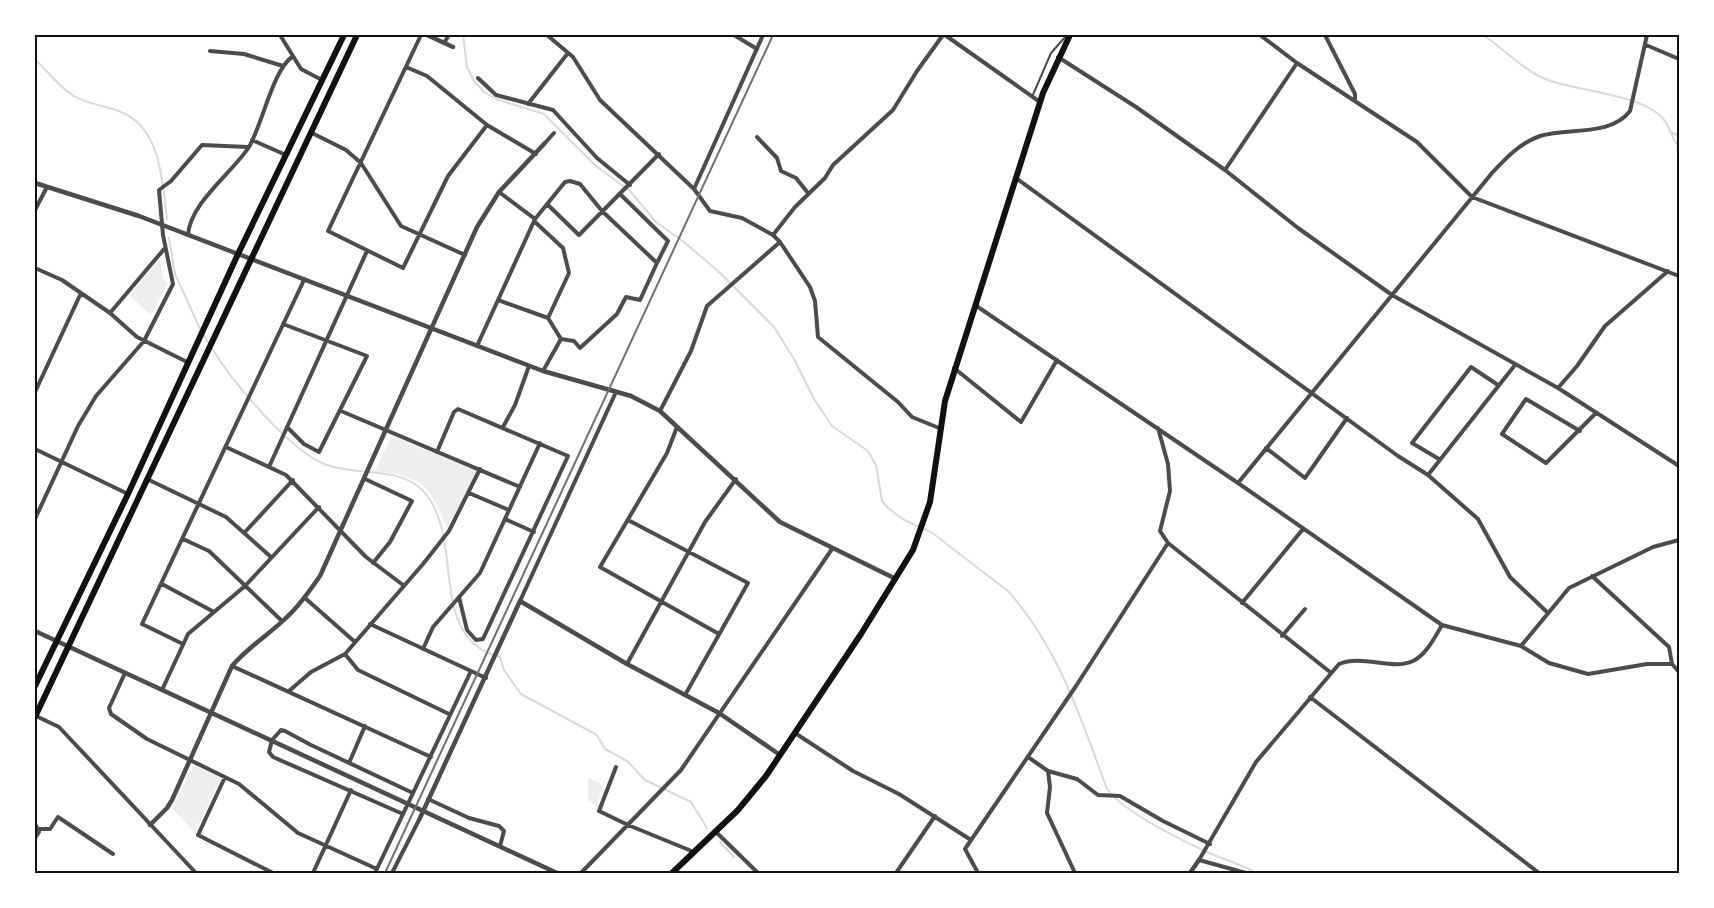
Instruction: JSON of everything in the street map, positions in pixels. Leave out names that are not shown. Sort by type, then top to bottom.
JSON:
[{"type":"highway","points":[[35,686],[210,320],[238,254],[344,35]]},
{"type":"highway","points":[[35,716],[358,35]]},
{"type":"highway","points":[[672,873],[716,832],[760,784],[896,579],[919,536],[925,519],[933,478],[939,428],[954,368],[1040,102],[1068,35]]},
{"type":"street","points":[[280,35],[301,69],[322,80]]},
{"type":"street","points":[[421,35],[328,231],[403,268],[448,176],[487,125]]},
{"type":"street","points":[[427,35],[453,47]]},
{"type":"street","points":[[444,43],[449,35]]},
{"type":"street","points":[[547,35],[573,57],[600,100],[694,189],[710,211],[742,218],[773,235],[780,242],[810,287],[815,300],[818,337],[898,402],[912,417],[939,428]]},
{"type":"street","points":[[734,35],[757,49]]},
{"type":"street","points":[[694,189],[763,35]]},
{"type":"street","points":[[773,235],[808,193],[825,178],[833,165],[893,110],[917,71],[944,35],[1040,102]]},
{"type":"street","points":[[1260,35],[1297,63],[1417,142],[1472,197],[1679,276]]},
{"type":"street","points":[[1325,35],[1355,94],[1355,100]]},
{"type":"street","points":[[1238,483],[1492,173],[1519,146],[1541,136],[1601,128],[1626,117],[1632,106],[1648,35]]},
{"type":"street","points":[[1646,45],[1679,58]]},
{"type":"street","points":[[210,51],[244,54],[283,66]]},
{"type":"street","points":[[528,104],[568,53]]},
{"type":"street","points":[[188,235],[192,218],[248,147],[283,66],[292,57]]},
{"type":"street","points":[[1058,57],[1136,107],[1225,170],[1298,228],[1392,295],[1558,388],[1679,466]]},
{"type":"street","points":[[1225,170],[1297,63]]},
{"type":"street","points":[[406,67],[427,76],[487,125],[536,154]]},
{"type":"street","points":[[478,78],[496,95],[553,110],[597,158],[630,185]]},
{"type":"street","points":[[312,133],[346,150],[361,163],[401,226],[465,255]]},
{"type":"street","points":[[150,825],[167,808],[232,666],[245,650],[282,621],[305,598],[320,576],[433,329],[477,227],[499,192],[554,133]]},
{"type":"street","points":[[757,137],[777,158],[781,171],[796,178],[808,193]]},
{"type":"street","points":[[252,140],[286,155]]},
{"type":"street","points":[[35,519],[78,426],[96,396],[144,341],[173,284],[165,248],[159,190],[167,184],[202,145],[248,147]]},
{"type":"street","points":[[547,204],[579,236],[659,154]]},
{"type":"street","points":[[1016,178],[1428,475],[1478,519],[1510,577],[1548,613]]},
{"type":"street","points":[[478,346],[535,220],[565,182],[570,180],[580,184],[602,211],[657,263]]},
{"type":"street","points":[[35,183],[140,216],[529,366],[631,396],[660,411],[780,522],[896,579]]},
{"type":"street","points":[[35,210],[47,187]]},
{"type":"street","points":[[499,192],[535,220],[563,248],[569,273],[548,318]]},
{"type":"street","points":[[498,300],[548,318],[561,339],[574,341],[580,348],[617,314],[626,297],[640,300],[668,241],[621,193]]},
{"type":"street","points":[[660,411],[691,351],[707,306],[780,242]]},
{"type":"street","points":[[110,313],[165,248]]},
{"type":"street","points":[[269,467],[368,252]]},
{"type":"street","points":[[35,269],[53,276],[110,313],[130,332],[144,341],[189,363]]},
{"type":"street","points":[[1558,388],[1578,366],[1605,326],[1668,271]]},
{"type":"street","points":[[183,644],[142,624],[304,280]]},
{"type":"street","points":[[35,392],[81,294]]},
{"type":"street","points":[[975,304],[1442,625],[1521,646],[1549,662],[1588,674],[1647,664],[1672,664]]},
{"type":"street","points":[[283,324],[367,356],[319,452],[304,444],[287,428]]},
{"type":"street","points":[[544,371],[561,339]]},
{"type":"street","points":[[954,368],[1021,422],[1057,360]]},
{"type":"street","points":[[1428,475],[1515,365]]},
{"type":"street","points":[[503,428],[515,405],[529,366]]},
{"type":"street","points":[[1439,459],[1412,443],[1472,367],[1498,385]]},
{"type":"street","points":[[400,873],[393,871],[486,678],[616,392]]},
{"type":"street","points":[[1580,431],[1526,399],[1502,434],[1546,463],[1580,431],[1596,413]]},
{"type":"street","points":[[437,452],[454,412],[458,409],[568,456],[484,639],[476,640],[467,630],[458,598]]},
{"type":"street","points":[[341,411],[520,487]]},
{"type":"street","points":[[1266,448],[1305,478],[1347,418]]},
{"type":"street","points":[[677,427],[667,454],[600,567],[719,634]]},
{"type":"street","points":[[1158,428],[1168,464],[1170,491],[1160,531],[1168,543],[1282,636],[1330,672]]},
{"type":"street","points":[[423,649],[433,627],[480,572],[540,443]]},
{"type":"street","points":[[226,447],[293,480],[373,563],[403,585]]},
{"type":"street","points":[[35,449],[128,494]]},
{"type":"street","points":[[289,691],[311,672],[345,654],[440,543],[480,470]]},
{"type":"street","points":[[365,478],[412,502],[390,542],[373,563]]},
{"type":"street","points":[[146,479],[226,517],[271,557]]},
{"type":"street","points":[[245,532],[293,480]]},
{"type":"street","points":[[627,664],[705,522],[736,480]]},
{"type":"street","points":[[469,493],[509,510]]},
{"type":"street","points":[[162,690],[188,634],[245,586],[319,507]]},
{"type":"street","points":[[505,519],[534,532]]},
{"type":"street","points":[[628,520],[748,583],[685,695]]},
{"type":"street","points":[[1242,603],[1303,529]]},
{"type":"street","points":[[183,539],[209,551],[282,621]]},
{"type":"street","points":[[1521,646],[1569,588],[1653,547],[1679,540]]},
{"type":"street","points":[[978,873],[965,849],[1068,699],[1168,543]]},
{"type":"street","points":[[581,873],[661,793],[685,764],[832,549]]},
{"type":"street","points":[[1592,576],[1669,647],[1672,664],[1679,672]]},
{"type":"street","points":[[162,584],[214,612]]},
{"type":"street","points":[[305,598],[355,642]]},
{"type":"street","points":[[520,601],[627,664],[719,713],[780,755]]},
{"type":"street","points":[[1282,636],[1304,609]]},
{"type":"street","points":[[370,624],[486,678]]},
{"type":"street","points":[[1190,873],[1209,845],[1256,762],[1330,672],[1339,664],[1351,659],[1395,664],[1413,661],[1431,644],[1442,625]]},
{"type":"street","points":[[35,631],[558,873]]},
{"type":"street","points":[[345,654],[358,670],[449,714]]},
{"type":"street","points":[[232,666],[430,757]]},
{"type":"street","points":[[125,673],[109,708],[111,714],[147,739],[239,784],[298,833],[376,871],[470,670]]},
{"type":"street","points":[[1310,698],[1539,873]]},
{"type":"street","points":[[35,716],[59,727],[194,872]]},
{"type":"street","points":[[349,763],[365,726]]},
{"type":"street","points":[[404,812],[273,757],[269,752],[272,740],[281,730],[285,731],[413,794]]},
{"type":"street","points":[[795,733],[853,771],[935,816],[972,840]]},
{"type":"street","points":[[1028,757],[1048,771],[1078,779],[1098,795],[1117,796],[1209,845]]},
{"type":"street","points":[[616,767],[600,811],[628,825],[694,852]]},
{"type":"street","points":[[1048,771],[1050,787],[1046,813],[1075,873]]},
{"type":"street","points":[[225,776],[198,835],[273,873]]},
{"type":"street","points":[[313,873],[351,790]]},
{"type":"street","points":[[427,802],[469,818],[499,826],[504,831],[500,846]]},
{"type":"street","points":[[896,873],[935,816]]},
{"type":"street","points":[[38,829],[50,829],[58,817],[113,854]]},
{"type":"street","points":[[35,824],[38,829],[35,838]]},
{"type":"street","points":[[716,832],[758,873]]},
{"type":"street","points":[[1199,860],[1246,873]]},
{"type":"lane","points":[[1032,97],[1050,53],[1068,35]]},
{"type":"shaded area","points":[[160,259],[163,278],[167,284],[151,315],[129,295]]},
{"type":"shaded area","points":[[392,436],[474,470],[476,473],[447,528],[435,501],[422,485],[404,476],[375,471]]},
{"type":"shaded area","points":[[196,766],[219,777],[220,780],[195,832],[172,808],[193,767]]},
{"type":"shaded area","points":[[588,778],[603,785],[597,806],[588,801]]},
{"type":"waterway","points":[[463,35],[467,67],[474,81],[484,92],[496,99],[544,114],[596,166],[630,191],[656,222],[684,242],[718,271],[774,327],[794,359],[814,399],[832,426],[868,451],[876,465],[882,501],[888,508],[904,520],[931,532],[1008,591],[1026,613],[1055,660],[1078,711],[1107,789],[1115,798],[1140,816],[1169,833],[1256,873]]},
{"type":"waterway","points":[[1483,35],[1529,70],[1545,79],[1628,99],[1657,113],[1666,123],[1676,143],[1679,145]]},
{"type":"waterway","points":[[35,59],[58,84],[74,96],[121,112],[135,120],[145,131],[152,144],[161,173],[167,219]]},
{"type":"waterway","points":[[1669,131],[1679,136]]},
{"type":"waterway","points":[[169,238],[175,274],[201,331]]},
{"type":"waterway","points":[[203,335],[209,343]]},
{"type":"waterway","points":[[211,347],[233,378],[263,414],[296,446],[312,458],[339,468],[404,478],[424,492],[436,512],[443,535],[455,609],[463,630],[477,647],[500,657],[504,670],[521,694],[597,735],[605,749],[627,761],[645,780],[691,802],[707,828]]},
{"type":"waterway","points":[[720,842],[734,857]]},
{"type":"railway","points":[[385,873],[773,35]]}]
